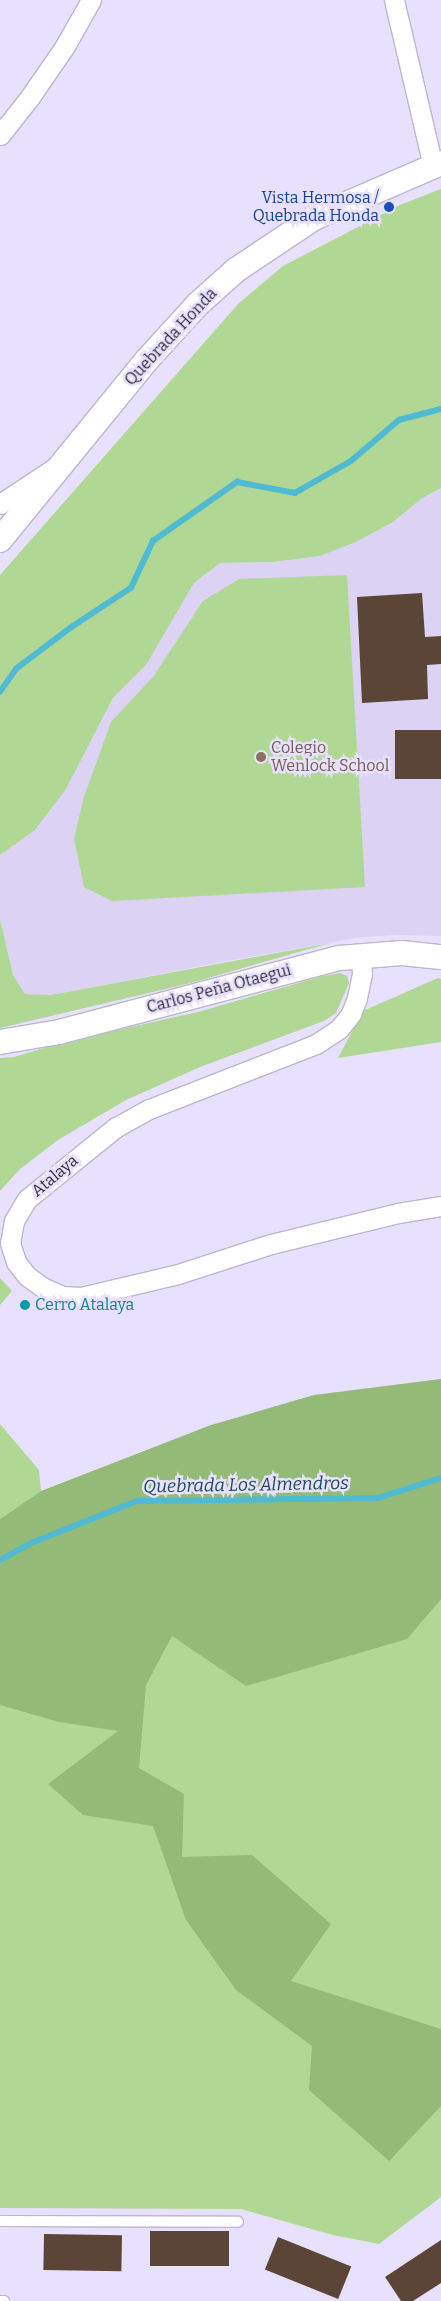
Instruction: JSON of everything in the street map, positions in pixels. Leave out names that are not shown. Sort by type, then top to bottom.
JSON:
[{"type":"street","points":[[0,135],[30,97],[65,46],[90,0]]},
{"type":"street","points":[[394,0],[437,164]]},
{"type":"street","name":"Quebrada Honda","points":[[0,540],[146,360],[198,304],[236,270],[314,218],[437,164]]},
{"type":"street","points":[[0,504],[63,462]]},
{"type":"street","name":"Carlos Peña Otaegui","points":[[0,1042],[59,1032],[304,966],[361,955],[402,953],[441,957]]},
{"type":"street","name":"Atalaya","points":[[361,955],[362,974],[358,998],[351,1014],[339,1029],[316,1044],[149,1109],[116,1127],[27,1199],[14,1221],[10,1243],[16,1262],[27,1276],[42,1287],[62,1296],[81,1296],[178,1274],[271,1244],[398,1213],[441,1206]]},
{"type":"lane","points":[[0,2221],[238,2222]]},
{"type":"lane","points":[[0,2300],[4,2301]]},
{"type":"shaded area","name":"Colegio Wenlock School","points":[[441,488],[441,936],[395,935],[362,937],[51,995],[25,994],[13,975],[0,919],[0,855],[35,830],[66,789],[113,698],[146,665],[194,583],[220,563],[273,562],[320,556],[356,542],[393,522],[421,499]]},
{"type":"green space","points":[[441,189],[441,488],[421,499],[393,522],[356,542],[320,556],[273,562],[220,563],[194,583],[146,665],[113,698],[66,789],[35,830],[0,855],[0,575],[239,303],[283,266],[400,205]]},
{"type":"green space","points":[[347,575],[365,887],[112,901],[84,887],[74,838],[84,797],[111,722],[153,677],[203,601],[239,579]]},
{"type":"green space","points":[[0,919],[13,975],[25,994],[51,995],[330,943],[191,983],[0,1028]]},
{"type":"green space","points":[[340,973],[347,976],[349,983],[336,1013],[324,1021],[200,1067],[126,1100],[58,1140],[20,1169],[0,1191],[0,1058],[14,1057],[68,1041],[198,1012],[323,976]]},
{"type":"green space","points":[[438,978],[441,979],[441,1042],[338,1058],[363,1011]]},
{"type":"green space","points":[[0,1278],[12,1291],[0,1305]]},
{"type":"green space","points":[[441,1379],[441,1599],[407,1639],[246,1686],[172,1636],[146,1685],[139,1768],[184,1794],[182,1857],[252,1855],[331,1924],[291,1981],[441,2029],[441,2106],[389,2161],[309,2090],[312,2046],[236,1990],[186,1920],[153,1826],[83,1815],[48,1784],[118,1731],[59,1722],[0,1705],[0,1519],[41,1491],[211,1425],[314,1395]]},
{"type":"green space","points":[[0,1424],[39,1470],[41,1491],[0,1519]]},
{"type":"green space","points":[[441,1502],[441,2197],[379,2244],[333,2235],[241,2209],[0,2208],[0,1617]]},
{"type":"building","points":[[422,593],[425,637],[441,636],[441,664],[427,665],[428,699],[362,703],[357,597]]},
{"type":"building","points":[[395,730],[441,730],[441,779],[395,779]]},
{"type":"building","points":[[150,2231],[229,2231],[229,2266],[150,2266]]},
{"type":"building","points":[[44,2234],[122,2235],[121,2271],[43,2270]]},
{"type":"building","points":[[278,2237],[351,2267],[338,2299],[265,2269]]},
{"type":"building","points":[[441,2240],[441,2283],[413,2301],[401,2301],[385,2277]]},
{"type":"waterway","points":[[0,692],[16,669],[70,628],[131,588],[153,541],[237,482],[295,493],[351,461],[399,420],[441,409]]},
{"type":"waterway","name":"Quebrada Los Almendros","points":[[0,1560],[34,1542],[137,1501],[378,1498],[441,1478]]},
{"type":"place","name":"Vista Hermosa / Quebrada Honda","points":[[389,207]]},
{"type":"place","name":"Colegio Wenlock School","points":[[261,757]]},
{"type":"place","name":"Cerro Atalaya","points":[[25,1305]]}]
